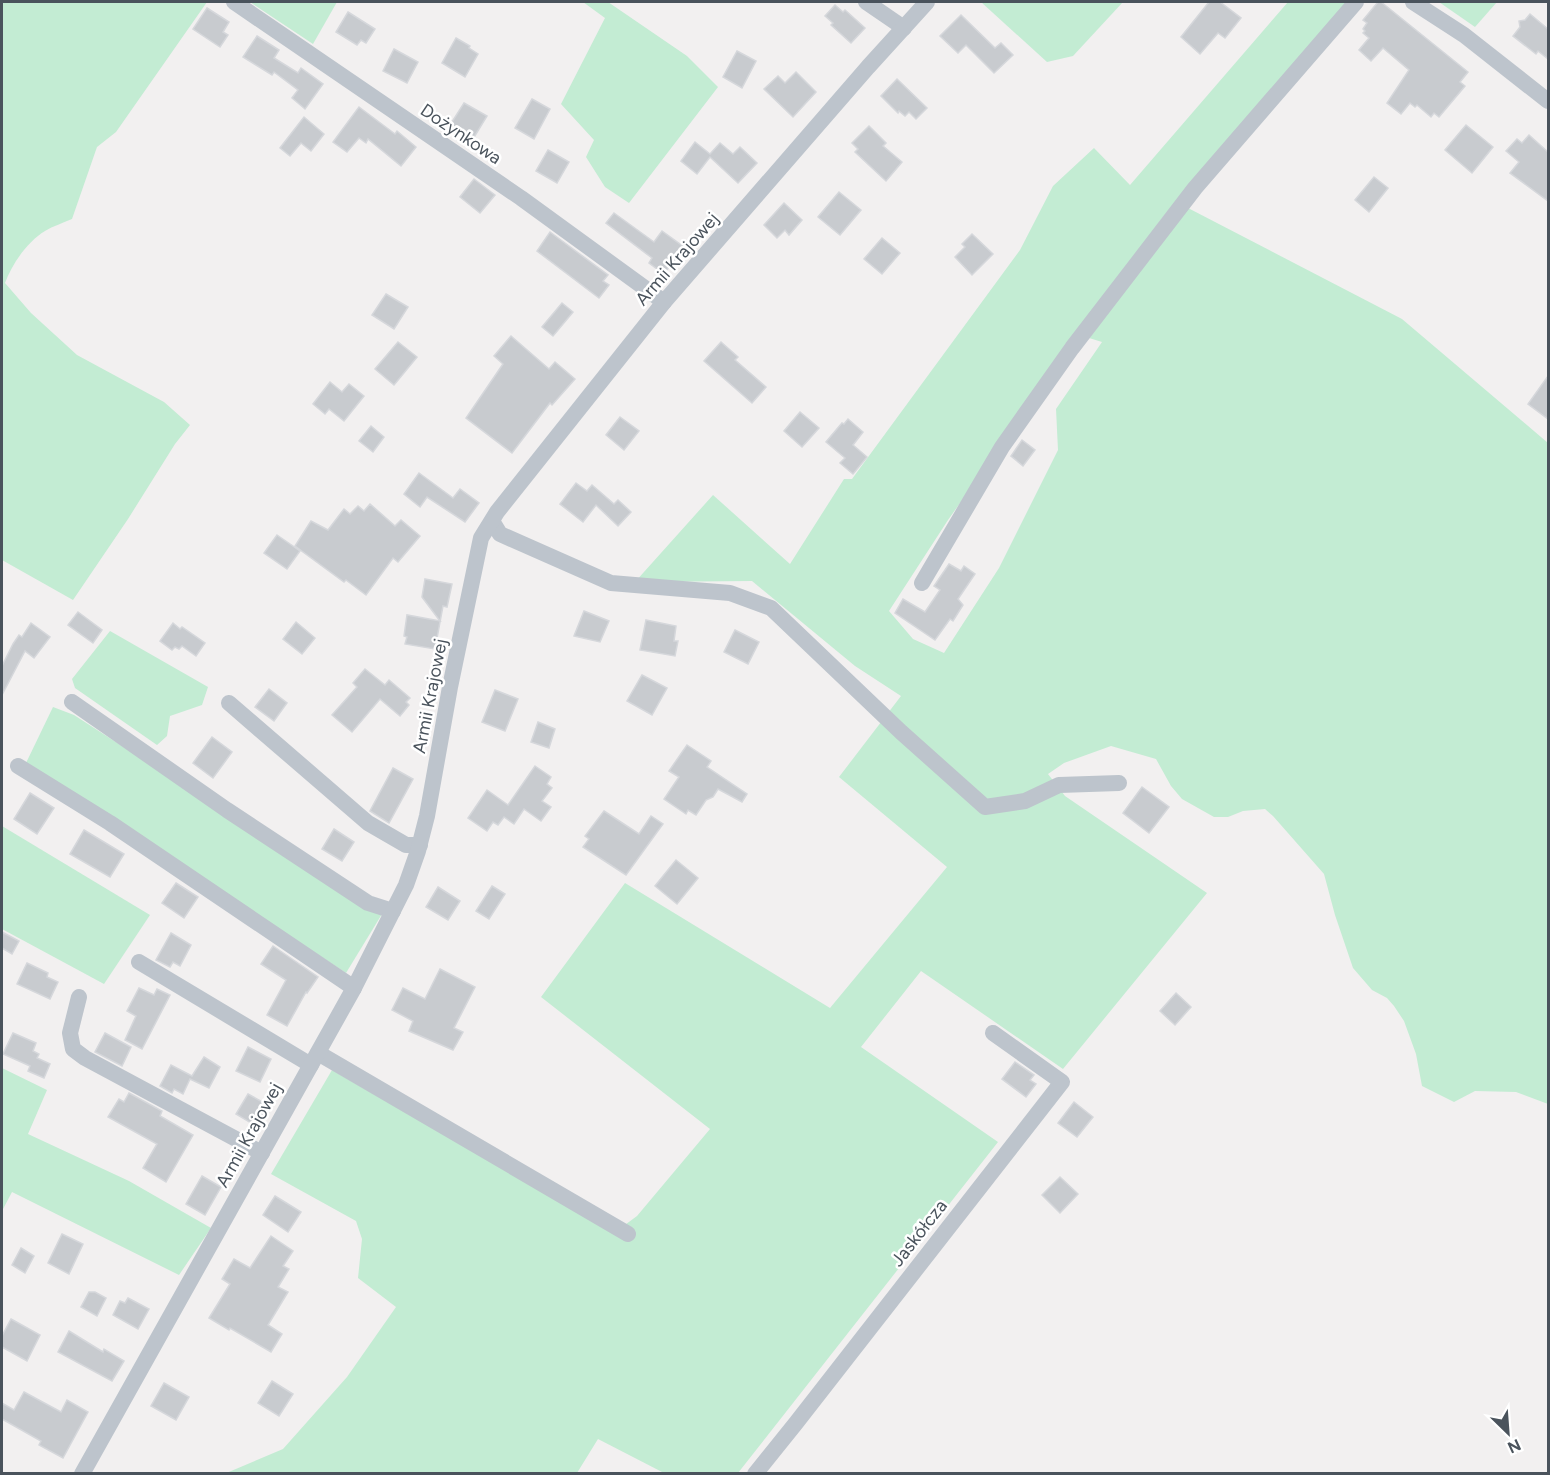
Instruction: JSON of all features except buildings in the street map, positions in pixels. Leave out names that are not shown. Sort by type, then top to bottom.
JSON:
[{"type":"street","name":"Dożynkowa","points":[[234,2],[512,191],[664,302]]},
{"type":"street","points":[[866,2],[904,28]]},
{"type":"street","name":"Armii Krajowej","points":[[82,1473],[354,988],[406,885],[420,845],[430,805],[450,687],[481,538],[664,302],[927,2]]},
{"type":"street","points":[[922,583],[1002,447],[1072,348],[1195,188],[1356,2]]},
{"type":"street","points":[[1413,2],[1464,35],[1548,101]]},
{"type":"street","points":[[492,521],[500,534],[611,583],[730,593],[771,608],[901,732],[985,807],[1024,801],[1059,785],[1119,783]]},
{"type":"street","points":[[72,702],[227,810],[368,903],[393,911]]},
{"type":"street","points":[[229,702],[368,823],[406,845],[420,845]]},
{"type":"street","points":[[18,766],[110,823],[354,988]]},
{"type":"street","points":[[139,962],[628,1234]]},
{"type":"street","points":[[79,997],[70,1034],[72,1049],[262,1153]]},
{"type":"street","name":"Jaskółcza","points":[[754,1473],[796,1423],[1062,1082],[993,1033]]},
{"type":"green space","points":[[2,2],[207,2],[116,132],[97,147],[72,219],[48,229],[32,241],[16,261],[5,283],[31,313],[77,355],[164,402],[190,425],[175,444],[73,600],[2,560]]},
{"type":"green space","points":[[250,2],[337,2],[313,44]]},
{"type":"green space","points":[[583,2],[608,2],[687,56],[718,87],[629,203],[605,187],[586,157],[594,140],[561,104],[605,18]]},
{"type":"green space","points":[[981,2],[1123,2],[1073,56],[1047,62]]},
{"type":"green space","points":[[1288,2],[1347,2],[1163,217],[948,520],[889,611],[913,639],[944,653],[999,568],[1058,450],[1056,409],[1102,342],[1089,338],[1188,208],[1402,319],[1548,443],[1548,1104],[1516,1092],[1475,1091],[1454,1102],[1422,1086],[1416,1054],[1404,1021],[1387,998],[1372,990],[1353,968],[1324,874],[1273,816],[1265,809],[1243,811],[1228,817],[1214,817],[1182,799],[1171,786],[1156,759],[1111,746],[1064,763],[1048,774],[1065,796],[1207,893],[1063,1069],[921,971],[861,1047],[998,1142],[738,1473],[664,1473],[598,1439],[577,1473],[224,1474],[283,1449],[347,1377],[396,1307],[358,1278],[362,1239],[356,1221],[271,1174],[332,1070],[614,1233],[637,1216],[710,1129],[541,997],[625,883],[830,1008],[947,867],[839,777],[901,696],[855,666],[752,581],[635,582],[713,495],[790,564],[844,479],[852,479],[1020,250],[1053,186],[1094,148],[1130,185]]},
{"type":"green space","points":[[1439,2],[1497,2],[1475,27]]},
{"type":"green space","points":[[110,631],[208,687],[202,705],[170,716],[167,736],[157,745],[75,688],[72,679]]},
{"type":"green space","points":[[53,707],[74,715],[382,914],[346,973],[26,763]]},
{"type":"green space","points":[[2,826],[150,915],[104,984],[2,929]]},
{"type":"green space","points":[[2,1068],[47,1090],[28,1134],[129,1181],[211,1228],[179,1275],[12,1192],[2,1211]]}]
